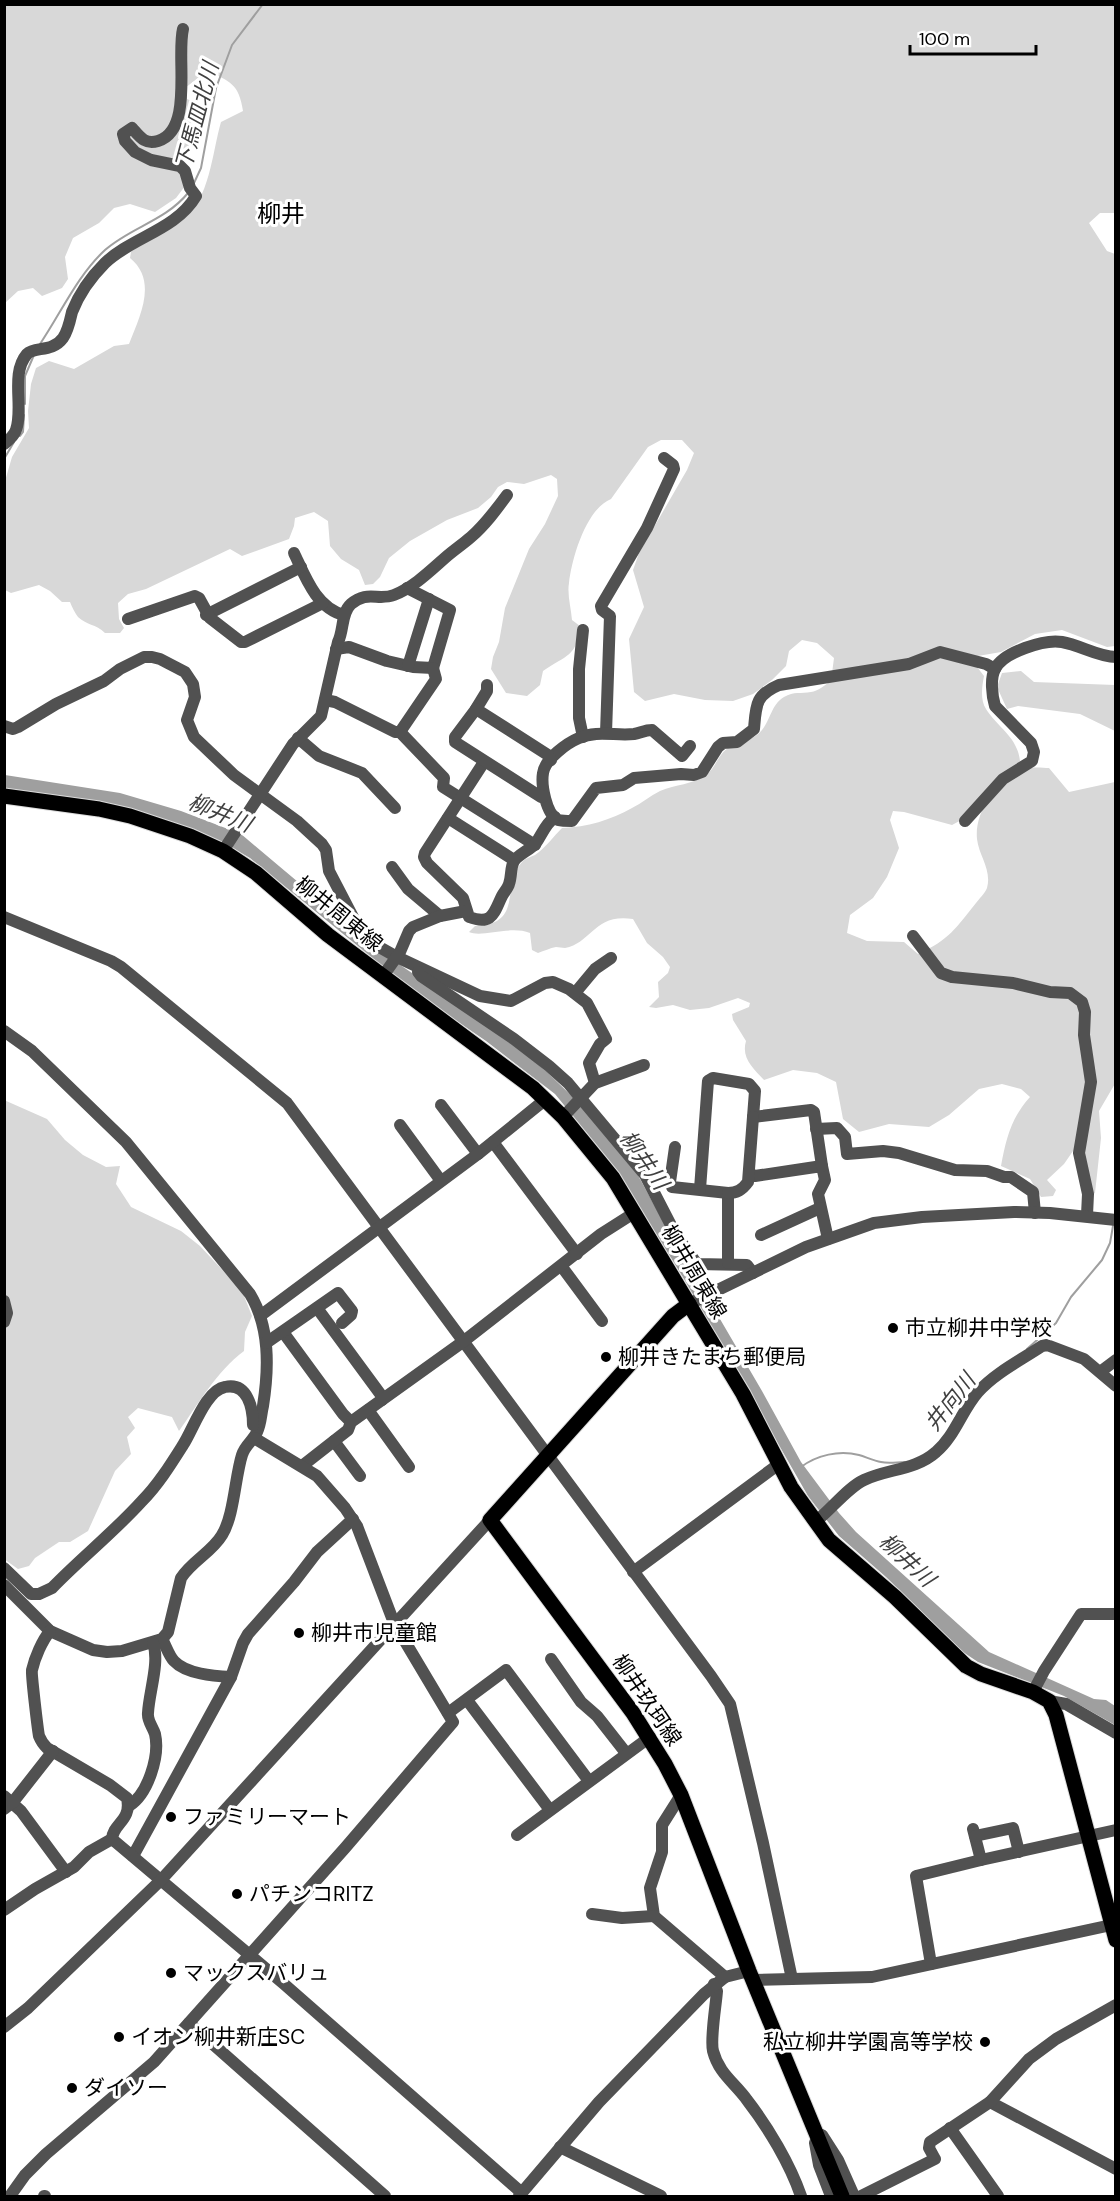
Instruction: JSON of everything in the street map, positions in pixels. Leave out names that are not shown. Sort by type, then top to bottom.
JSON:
[{"type":"main road","name":"柳井周東線","points":[[4,796],[99,809],[130,816],[224,849],[256,873],[328,935],[385,974],[498,1060],[565,1115],[613,1178],[692,1302],[800,1502],[840,1550],[895,1597],[966,1666],[981,1674],[1035,1689],[1049,1701]]},
{"type":"main road","points":[[490,1520],[673,1316],[692,1302]]},
{"type":"main road","name":"柳井玖珂線","points":[[490,1520],[650,1737],[681,1795],[751,1975],[842,2196]]},
{"type":"main road","points":[[1049,1701],[1056,1715],[1114,1930]]},
{"type":"street","points":[[4,444],[16,429],[19,375],[26,356],[36,350],[49,349],[64,337],[84,287],[105,262],[143,237],[171,223],[192,204],[196,196],[185,171],[180,166],[151,160],[135,152],[125,141],[123,134],[132,128],[142,141],[151,143],[162,140],[176,126],[182,77],[180,42],[183,29]]},
{"type":"street","points":[[606,733],[610,616],[602,610],[601,606],[646,528],[674,469],[673,465],[663,458]]},
{"type":"street","points":[[224,849],[258,794],[298,738],[321,716],[336,649],[343,632],[344,615],[352,603],[366,596],[386,597],[407,588],[471,537],[507,495]]},
{"type":"street","points":[[294,553],[315,594],[324,603],[344,615]]},
{"type":"street","points":[[206,615],[301,567]]},
{"type":"street","points":[[400,732],[436,679],[433,668],[450,610],[407,588]]},
{"type":"street","points":[[128,619],[195,596],[199,598],[206,615],[241,642],[245,642],[324,603]]},
{"type":"street","points":[[408,666],[429,599]]},
{"type":"street","points":[[583,630],[579,669],[579,718],[583,736]]},
{"type":"street","points":[[965,821],[1003,778],[1032,761],[1034,752],[1031,743],[995,706],[993,699],[995,669],[1014,653],[1045,641],[1068,643],[1102,655],[1116,657]]},
{"type":"street","points":[[336,649],[349,647],[387,661],[433,668]]},
{"type":"street","points":[[690,746],[682,756],[652,730],[634,734],[606,733],[583,736],[565,747],[551,760],[543,772],[544,796],[555,817],[559,820],[572,821],[596,788],[623,785],[634,778],[694,775],[702,772],[718,747],[723,743],[737,741],[752,732],[761,695],[779,685],[909,664],[939,652],[986,664],[995,669]]},
{"type":"street","points":[[4,726],[13,729],[18,727],[144,657],[152,657],[190,677],[195,697],[187,720],[194,737],[234,775],[297,821],[322,844],[326,850],[329,871],[355,921],[355,926],[397,958],[480,996],[510,1001],[545,983],[553,982],[575,993],[587,1003],[606,1039],[600,1044],[589,1063],[595,1083]]},
{"type":"street","points":[[488,685],[476,709],[455,737],[455,742],[540,797],[544,796]]},
{"type":"street","points":[[325,700],[335,702],[395,732],[400,732],[444,778],[443,787],[535,845]]},
{"type":"street","points":[[476,709],[548,755],[551,760]]},
{"type":"street","points":[[298,738],[319,756],[362,773],[395,808]]},
{"type":"street","points":[[484,762],[424,857],[427,863],[463,898],[469,917],[476,920],[486,919],[495,913],[509,884],[514,860],[535,845],[555,817]]},
{"type":"street","points":[[448,818],[514,860]]},
{"type":"street","points":[[392,867],[408,889],[440,916]]},
{"type":"street","points":[[385,974],[397,958],[408,931],[440,916],[466,911]]},
{"type":"street","points":[[4,917],[121,967],[279,1095],[380,1227],[730,1704],[792,1979]]},
{"type":"street","points":[[913,936],[941,973],[952,977],[1013,983],[1050,992],[1070,993],[1082,1002],[1085,1011],[1084,1035],[1091,1082],[1079,1153],[1088,1194],[1087,1215]]},
{"type":"street","points":[[575,993],[595,969],[610,958]]},
{"type":"street","points":[[415,966],[421,976],[514,1039],[549,1066],[581,1099],[645,1175],[670,1224],[697,1264],[747,1265],[753,1273]]},
{"type":"street","points":[[4,1031],[32,1051],[126,1142],[250,1294],[260,1315],[266,1343],[267,1383],[259,1426],[254,1438],[242,1452],[223,1534],[182,1578],[168,1632],[158,1641],[107,1652],[93,1650],[51,1631],[4,1585]]},
{"type":"street","points":[[565,1115],[595,1083],[644,1065]]},
{"type":"street","points":[[675,1147],[670,1182],[672,1187],[699,1188],[728,1193],[735,1193],[743,1189],[748,1182],[749,1174],[755,1091],[749,1084],[713,1078],[708,1081],[699,1188]]},
{"type":"street","points":[[260,1315],[478,1154],[546,1099]]},
{"type":"street","points":[[441,1105],[478,1154]]},
{"type":"street","points":[[753,1117],[811,1110],[814,1113],[825,1180],[818,1194],[828,1239]]},
{"type":"street","points":[[400,1125],[441,1181]]},
{"type":"street","points":[[816,1129],[837,1128],[845,1137],[847,1154],[882,1151],[899,1153],[955,1170],[987,1171],[1011,1177],[1033,1192],[1035,1213]]},
{"type":"street","points":[[493,1142],[577,1254]]},
{"type":"street","points":[[749,1174],[755,1176],[822,1166]]},
{"type":"street","points":[[728,1193],[728,1263]]},
{"type":"street","points":[[761,1235],[820,1208]]},
{"type":"street","points":[[302,1466],[348,1430],[351,1422],[464,1341],[617,1223],[634,1213]]},
{"type":"street","points":[[692,1302],[828,1239],[856,1228],[891,1220],[1035,1213],[1087,1215],[1116,1220]]},
{"type":"street","points":[[562,1267],[602,1321]]},
{"type":"street","points":[[266,1343],[338,1293],[352,1311],[342,1323]]},
{"type":"street","points":[[4,1301],[8,1313],[4,1322]]},
{"type":"street","points":[[317,1308],[381,1395],[382,1400]]},
{"type":"street","points":[[283,1332],[351,1422]]},
{"type":"street","points":[[817,1521],[862,1481],[878,1474],[922,1462],[936,1453],[950,1438],[977,1393],[986,1384],[1042,1346],[1047,1344],[1084,1359],[1116,1386]]},
{"type":"street","points":[[1100,1372],[1116,1360]]},
{"type":"street","points":[[4,1568],[31,1594],[39,1594],[52,1588],[144,1500],[177,1455],[215,1391],[233,1387],[249,1398],[253,1409],[254,1438]]},
{"type":"street","points":[[368,1410],[409,1467]]},
{"type":"street","points":[[10,2196],[25,2175],[154,2062],[453,1722],[394,1623],[353,1519],[324,1482],[302,1466],[254,1438]]},
{"type":"street","points":[[334,1441],[360,1476]]},
{"type":"street","points":[[633,1572],[779,1464]]},
{"type":"street","points":[[133,1856],[231,1677],[248,1634],[317,1552],[353,1519]]},
{"type":"street","points":[[4,2027],[28,2008],[162,1880],[490,1520]]},
{"type":"street","points":[[1035,1689],[1081,1614],[1116,1614]]},
{"type":"street","points":[[51,1631],[35,1660],[31,1676],[38,1733],[42,1743],[122,1792],[129,1806]]},
{"type":"street","points":[[158,1641],[181,1667],[231,1677]]},
{"type":"street","points":[[112,1839],[112,1834],[124,1820],[129,1806],[151,1778],[155,1733],[148,1715],[158,1641]]},
{"type":"street","points":[[551,1659],[581,1702],[597,1716],[626,1753]]},
{"type":"street","points":[[448,1713],[506,1670],[589,1781]]},
{"type":"street","points":[[467,1700],[550,1810]]},
{"type":"street","points":[[1049,1701],[1066,1704],[1116,1733]]},
{"type":"street","points":[[517,1835],[650,1737]]},
{"type":"street","points":[[53,1751],[7,1802],[66,1872]]},
{"type":"street","points":[[681,1795],[662,1825],[662,1851],[650,1888],[654,1916],[725,1977]]},
{"type":"street","points":[[981,1860],[974,1832],[1012,1827],[1018,1852]]},
{"type":"street","points":[[932,1964],[916,1876],[1116,1830]]},
{"type":"street","points":[[112,1839],[250,1955],[520,2194],[599,2102],[714,1984],[725,1977],[751,1975],[792,1979],[872,1977],[1114,1930]]},
{"type":"street","points":[[4,1910],[74,1867],[89,1852],[112,1839]]},
{"type":"street","points":[[592,1914],[622,1918],[654,1916]]},
{"type":"street","points":[[714,1984],[717,1991],[712,2049],[720,2068],[768,2128],[801,2196]]},
{"type":"street","points":[[861,2196],[935,2159],[929,2148],[930,2142],[990,2102],[1029,2059],[1056,2039],[1116,2005]]},
{"type":"street","points":[[189,2023],[385,2196]]},
{"type":"street","points":[[990,2102],[1116,2169]]},
{"type":"street","points":[[813,2126],[819,2165],[831,2196]]},
{"type":"street","points":[[813,2126],[825,2139],[838,2160],[854,2196]]},
{"type":"street","points":[[950,2128],[998,2196]]},
{"type":"street","points":[[560,2147],[661,2196]]},
{"type":"shaded area","points":[[5,5],[1115,5],[1115,213],[1100,213],[1089,223],[1107,251],[1115,254],[1115,646],[1107,647],[1062,630],[1035,634],[1001,652],[978,656],[974,663],[984,676],[982,693],[984,705],[1015,745],[1020,761],[965,818],[952,825],[893,811],[890,820],[899,848],[887,877],[873,898],[850,915],[847,933],[867,941],[904,942],[918,954],[951,933],[987,888],[987,869],[978,845],[977,828],[985,805],[1009,777],[1031,768],[1049,768],[1069,792],[1115,782],[1116,1082],[1099,1111],[1101,1138],[1095,1193],[1090,1196],[1073,1151],[1064,1164],[1047,1180],[1056,1190],[1053,1196],[1041,1197],[1030,1179],[1001,1166],[1010,1129],[1030,1097],[1021,1089],[1002,1084],[979,1089],[949,1115],[929,1127],[889,1124],[859,1132],[843,1119],[836,1082],[817,1073],[793,1070],[764,1080],[749,1062],[745,1053],[746,1041],[733,1020],[732,1014],[749,1007],[750,1003],[738,998],[709,1008],[690,1010],[673,1005],[649,1007],[659,997],[658,982],[668,973],[670,967],[663,957],[647,943],[633,919],[610,920],[601,924],[574,945],[565,948],[554,947],[538,953],[532,950],[530,933],[514,930],[481,934],[469,932],[475,926],[490,924],[500,919],[509,902],[516,870],[523,861],[539,852],[562,828],[607,819],[636,806],[660,791],[701,778],[709,772],[726,750],[759,733],[776,704],[784,697],[794,693],[814,691],[831,681],[834,658],[817,643],[802,640],[789,651],[786,666],[772,680],[753,694],[733,701],[705,700],[674,694],[645,701],[634,692],[629,639],[644,607],[633,570],[639,553],[687,470],[694,453],[682,440],[661,440],[648,447],[611,499],[602,504],[594,513],[577,548],[569,587],[572,620],[580,626],[576,644],[569,654],[543,671],[540,685],[527,696],[506,693],[491,669],[505,608],[529,549],[545,524],[558,496],[557,479],[551,475],[524,484],[507,482],[498,487],[491,497],[478,508],[447,520],[410,541],[389,558],[380,577],[373,584],[365,585],[359,570],[341,559],[330,546],[328,521],[314,512],[295,518],[289,539],[242,556],[230,549],[146,589],[128,594],[118,603],[119,619],[124,628],[120,633],[105,633],[84,622],[78,617],[70,602],[62,602],[39,585],[11,593],[5,590],[5,481],[12,457],[29,428],[31,384],[36,368],[49,361],[74,369],[114,346],[129,344],[142,311],[145,288],[138,267],[130,258],[131,252],[182,220],[199,201],[209,175],[221,122],[243,111],[236,89],[227,81],[207,71],[185,88],[187,99],[194,102],[195,117],[190,125],[189,146],[183,156],[181,173],[185,186],[176,198],[155,212],[130,204],[114,208],[99,223],[73,238],[65,257],[68,279],[62,288],[42,296],[33,288],[18,291],[5,303]]},
{"type":"shaded area","points":[[1021,671],[1034,682],[1115,685],[1115,731],[1080,714],[1018,706],[1007,709],[997,687],[1002,673]]},
{"type":"shaded area","points":[[5,775],[120,793],[181,811],[241,834],[380,951],[512,1042],[582,1106],[634,1168],[801,1462],[839,1513],[856,1532],[989,1652],[1094,1699],[1106,1700],[1115,1706],[1115,1725],[1064,1696],[978,1662],[963,1652],[886,1577],[839,1536],[808,1496],[684,1279],[616,1169],[555,1094],[486,1041],[413,991],[250,858],[224,843],[106,804],[5,788]]},
{"type":"shaded area","points":[[4,1100],[47,1119],[65,1140],[83,1155],[106,1167],[120,1166],[116,1184],[131,1207],[181,1231],[200,1246],[242,1291],[252,1316],[245,1332],[244,1351],[216,1378],[179,1431],[172,1417],[138,1408],[128,1417],[135,1428],[127,1437],[131,1454],[115,1471],[88,1531],[70,1542],[59,1542],[35,1558],[29,1566],[18,1569],[4,1559]]},
{"type":"waterway","name":"下馬皿北川","points":[[194,183],[201,168],[216,88],[232,45],[263,4]]},
{"type":"waterway","name":"下馬皿北川","points":[[40,344],[95,260],[115,242],[169,210],[188,193]]},
{"type":"waterway","name":"下馬皿北川","points":[[25,404],[25,376],[34,355]]},
{"type":"waterway","name":"下馬皿北川","points":[[20,436],[23,432],[24,415]]},
{"type":"waterway","name":"下馬皿北川","points":[[4,459],[14,442]]},
{"type":"waterway","name":"井向川","points":[[1027,1349],[1056,1323],[1071,1297],[1102,1260],[1110,1243],[1113,1226]]},
{"type":"waterway","name":"井向川","points":[[801,1467],[814,1459],[836,1453],[859,1455],[884,1463],[905,1462]]},
{"type":"place","name":"市立柳井中学校","points":[[893,1328]]},
{"type":"place","name":"柳井きたまち郵便局","points":[[606,1357]]},
{"type":"place","name":"柳井市児童館","points":[[299,1633]]},
{"type":"place","name":"ファミリーマート","points":[[171,1817]]},
{"type":"place","name":"パチンコRITZ","points":[[237,1894]]},
{"type":"place","name":"マックスバリュ","points":[[171,1973]]},
{"type":"place","name":"イオン柳井新庄SC","points":[[119,2037]]},
{"type":"place","name":"私立柳井学園高等学校","points":[[985,2042]]},
{"type":"place","name":"ダイソー","points":[[72,2088]]},
{"type":"district","name":"柳井","points":[[281,213]]},
{"type":"water label","name":"柳井川","points":[[220,813]]},
{"type":"water label","name":"柳井川","points":[[644,1160]]},
{"type":"water label","name":"柳井川","points":[[907,1560]]}]
